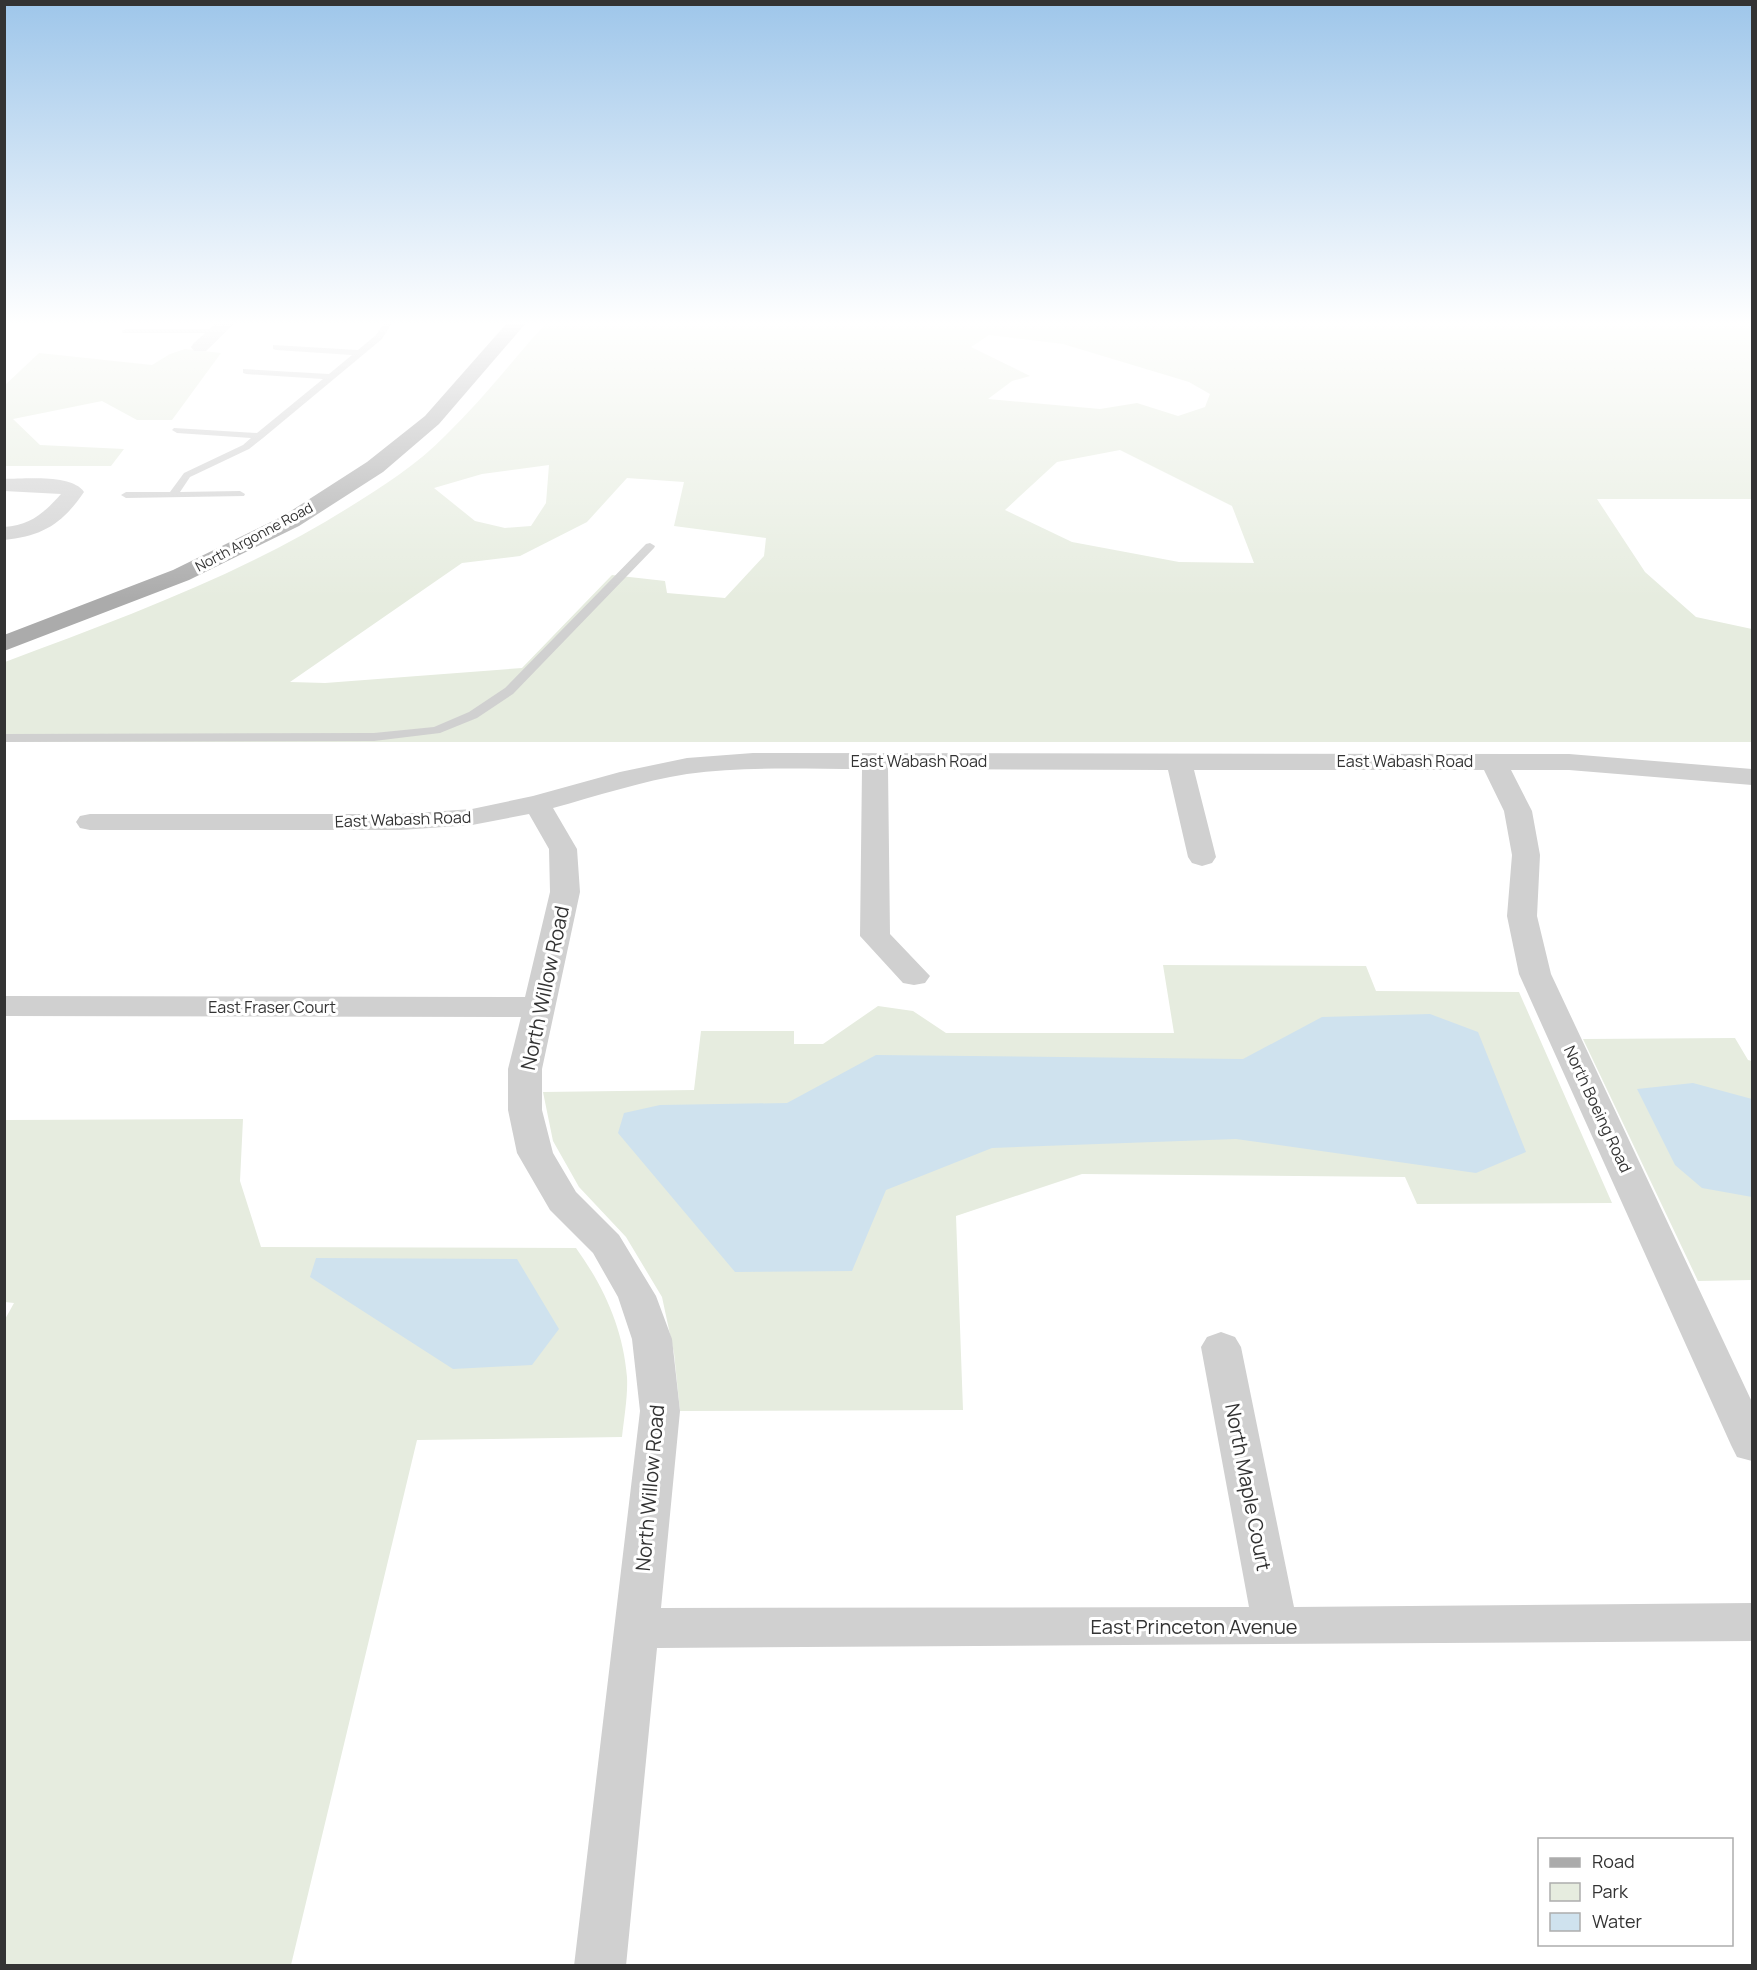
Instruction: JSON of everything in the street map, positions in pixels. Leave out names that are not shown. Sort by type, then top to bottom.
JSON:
[{"type":"main road","name":"North Argonne Road","points":[[4,644],[181,575],[291,521],[375,467],[436,415]]},
{"type":"street","points":[[4,486],[53,485],[69,488],[74,492],[46,524],[28,531],[4,534]]},
{"type":"street","name":"East Wabash Road","points":[[90,822],[401,822],[472,817],[537,804],[630,778],[687,766],[753,761],[1569,762],[1633,765],[1686,773],[1752,777]]},
{"type":"street","points":[[1179,761],[1202,857]]},
{"type":"street","points":[[875,762],[875,936],[914,976]]},
{"type":"street","name":"North Boeing Road","points":[[1494,762],[1518,811],[1526,855],[1522,916],[1535,974],[1752,1445]]},
{"type":"street","name":"North Willow Road","points":[[537,804],[563,849],[565,892],[525,1069],[525,1110],[535,1153],[563,1200],[606,1244],[637,1296],[652,1339],[660,1411],[600,1965]]},
{"type":"street","name":"East Fraser Court","points":[[4,1006],[540,1007]]},
{"type":"street","name":"North Maple Court","points":[[1221,1347],[1275,1626]]},
{"type":"street","name":"East Princeton Avenue","points":[[636,1628],[1752,1622]]},
{"type":"lane","points":[[173,495],[187,475],[246,447],[285,415]]},
{"type":"lane","points":[[177,430],[260,436]]},
{"type":"lane","points":[[126,495],[240,494]]},
{"type":"lane","points":[[4,738],[374,737],[436,730],[473,715],[509,691],[650,546]]},
{"type":"green space","points":[[4,415],[33,415],[13,419],[40,445],[124,449],[111,466],[5,466]]},
{"type":"green space","points":[[128,415],[176,415],[172,420],[137,420]]},
{"type":"green space","points":[[465,415],[1752,415],[1752,499],[1597,499],[1645,572],[1696,617],[1752,629],[1752,742],[5,742],[5,662],[137,612],[266,554],[374,492],[435,446]],"holes":[[[1120,450],[1232,506],[1254,563],[1179,562],[1072,542],[1005,510],[1057,462]],[[549,465],[546,503],[531,526],[505,528],[475,521],[434,488],[482,474]],[[627,478],[684,482],[674,526],[766,538],[764,556],[725,598],[667,593],[665,581],[612,575],[522,668],[325,683],[290,682],[462,563],[520,556],[587,522]]]},
{"type":"green space","points":[[1163,965],[1366,966],[1376,991],[1519,992],[1612,1203],[1417,1204],[1405,1177],[1082,1174],[956,1216],[963,1410],[680,1411],[674,1353],[662,1297],[626,1237],[579,1187],[553,1141],[543,1092],[694,1090],[701,1031],[794,1031],[794,1044],[823,1044],[878,1006],[913,1011],[946,1033],[1174,1033]]},
{"type":"green space","points":[[1735,1038],[1748,1060],[1752,1061],[1752,1280],[1698,1281],[1583,1039]]},
{"type":"green space","points":[[243,1119],[240,1181],[261,1247],[576,1248],[603,1293],[621,1342],[627,1377],[622,1437],[417,1440],[291,1965],[5,1965],[4,1321],[14,1303],[5,1302],[5,1120]]},
{"type":"water","points":[[1430,1014],[1478,1032],[1526,1152],[1476,1173],[1236,1139],[992,1148],[886,1190],[852,1271],[735,1272],[618,1133],[624,1113],[660,1105],[787,1103],[876,1055],[1243,1059],[1322,1017]]},
{"type":"water","points":[[1693,1083],[1752,1099],[1752,1197],[1702,1188],[1675,1165],[1637,1089]]},
{"type":"water","points":[[316,1258],[517,1259],[559,1329],[532,1365],[453,1369],[310,1277]]}]
